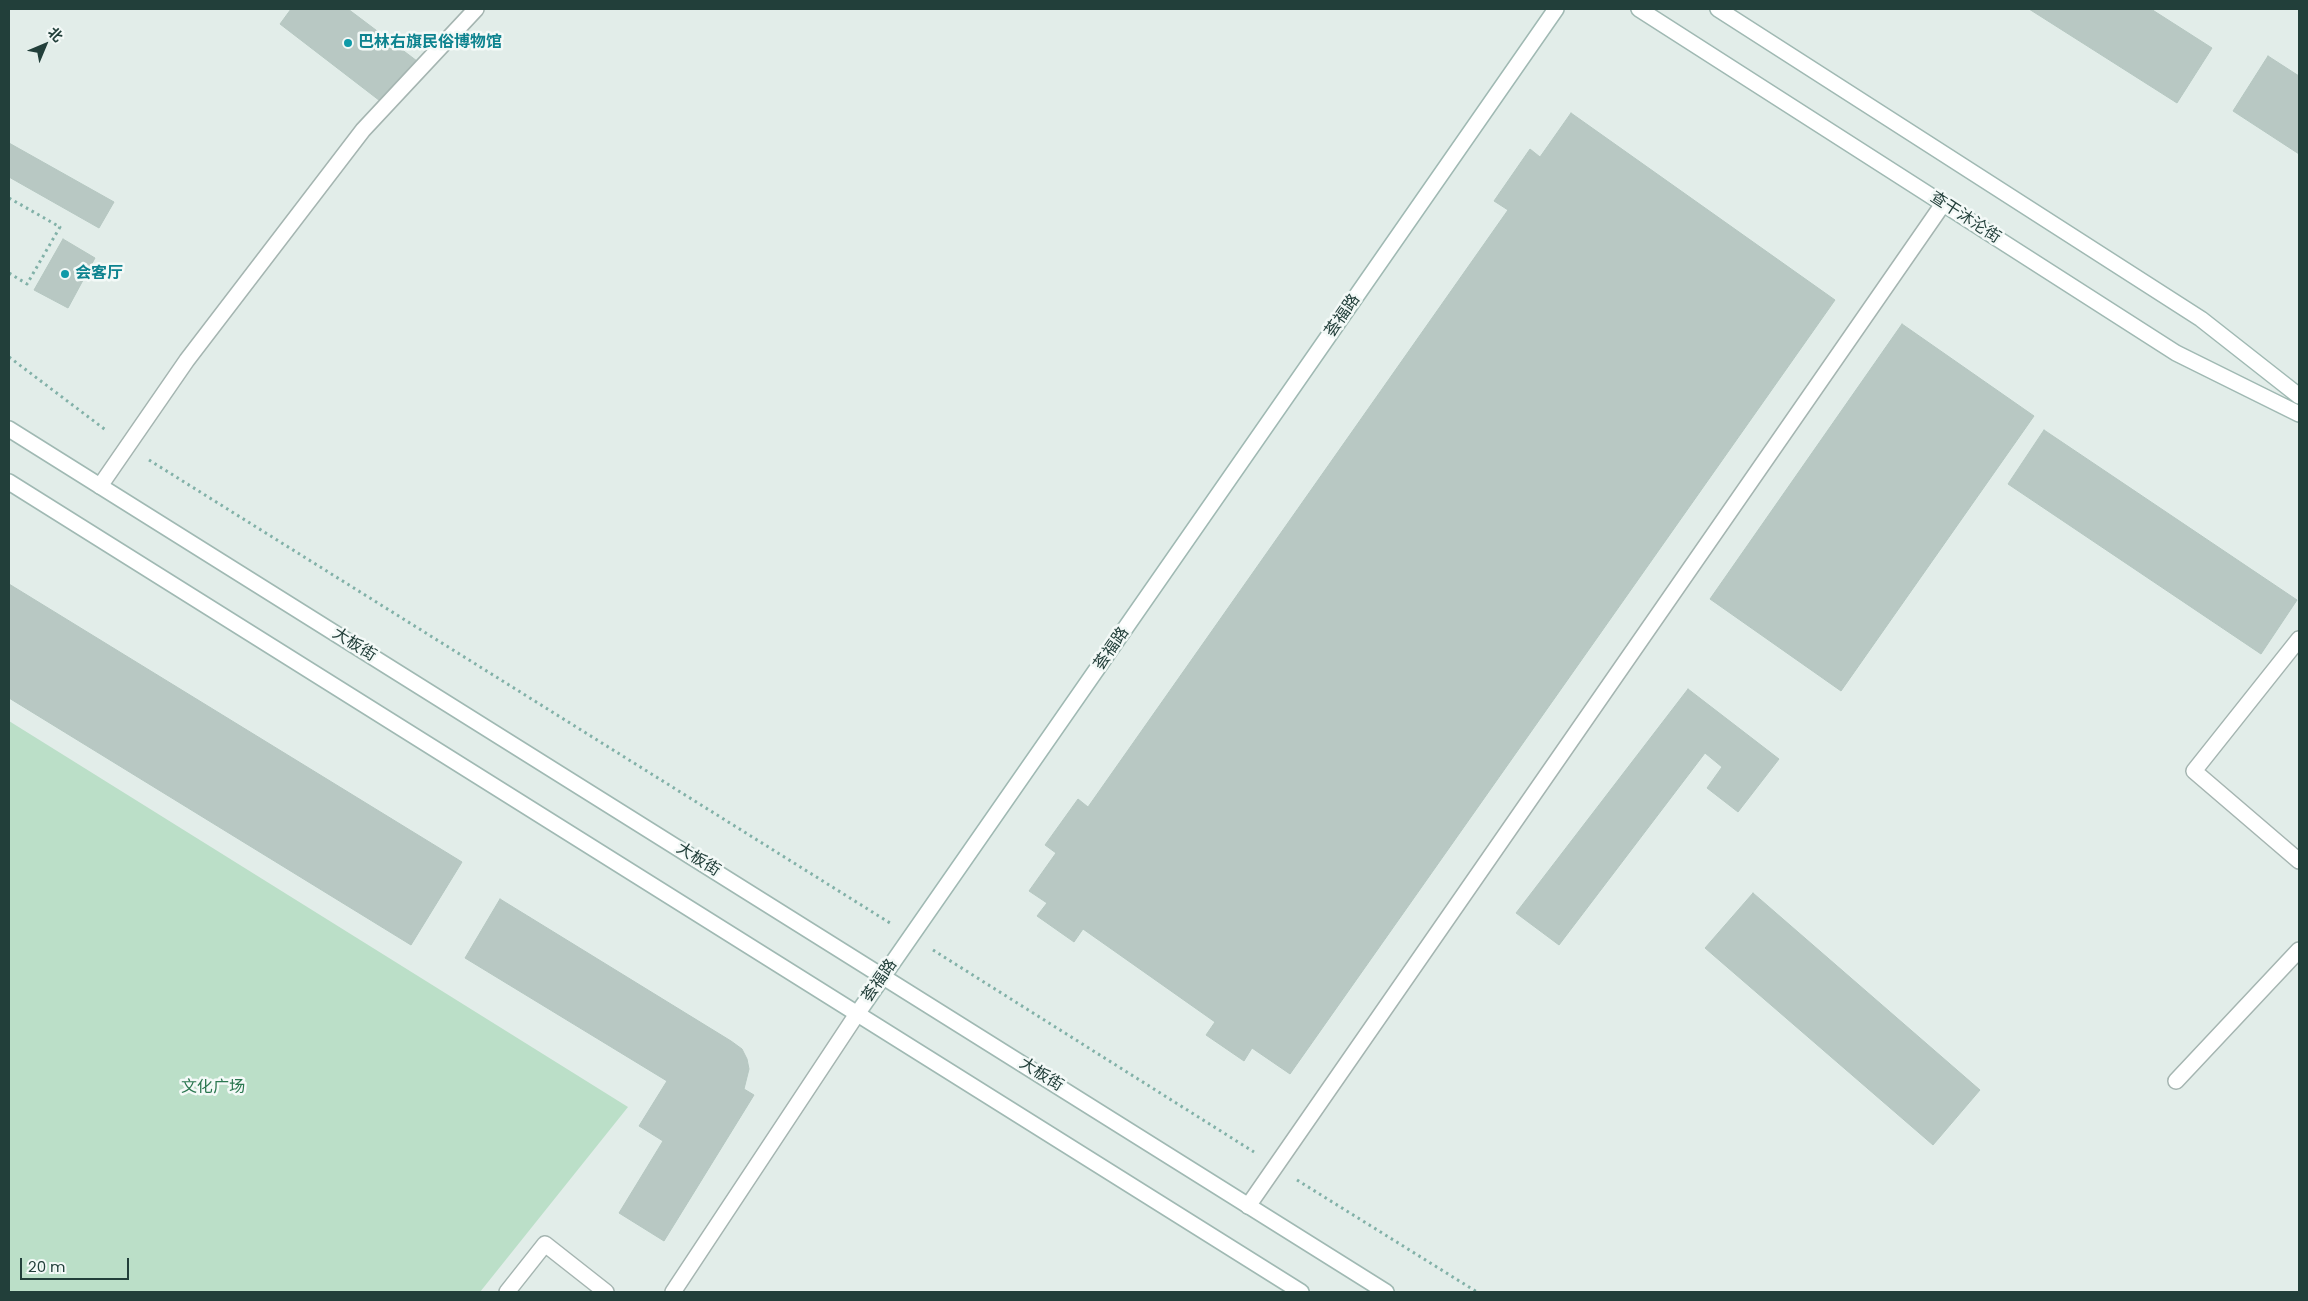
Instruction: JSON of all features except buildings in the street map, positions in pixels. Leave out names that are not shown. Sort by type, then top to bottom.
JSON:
[{"type":"street","points":[[100,486],[187,360],[363,130],[476,9]]},
{"type":"street","name":"荟福路","points":[[673,1292],[857,1014],[1556,9]]},
{"type":"street","name":"查干沐沦街","points":[[1639,9],[2176,353],[2299,414]]},
{"type":"street","points":[[1718,9],[2201,319],[2299,396]]},
{"type":"street","points":[[1248,1206],[1943,204]]},
{"type":"street","name":"大板街","points":[[9,429],[1386,1292]]},
{"type":"street","points":[[9,482],[1301,1292]]},
{"type":"street","points":[[2299,639],[2194,771],[2299,861]]},
{"type":"street","points":[[2176,1081],[2299,950]]},
{"type":"street","points":[[507,1292],[545,1244],[606,1292]]},
{"type":"path","points":[[9,198],[60,227],[27,284],[9,274]]},
{"type":"path","points":[[9,357],[128,446],[1477,1292]]},
{"type":"green space","name":"文化广场","points":[[9,721],[628,1107],[480,1292],[9,1292]]},
{"type":"place","name":"巴林右旗民俗博物馆","points":[[348,43]]},
{"type":"place","name":"会客厅","points":[[65,274]]}]
